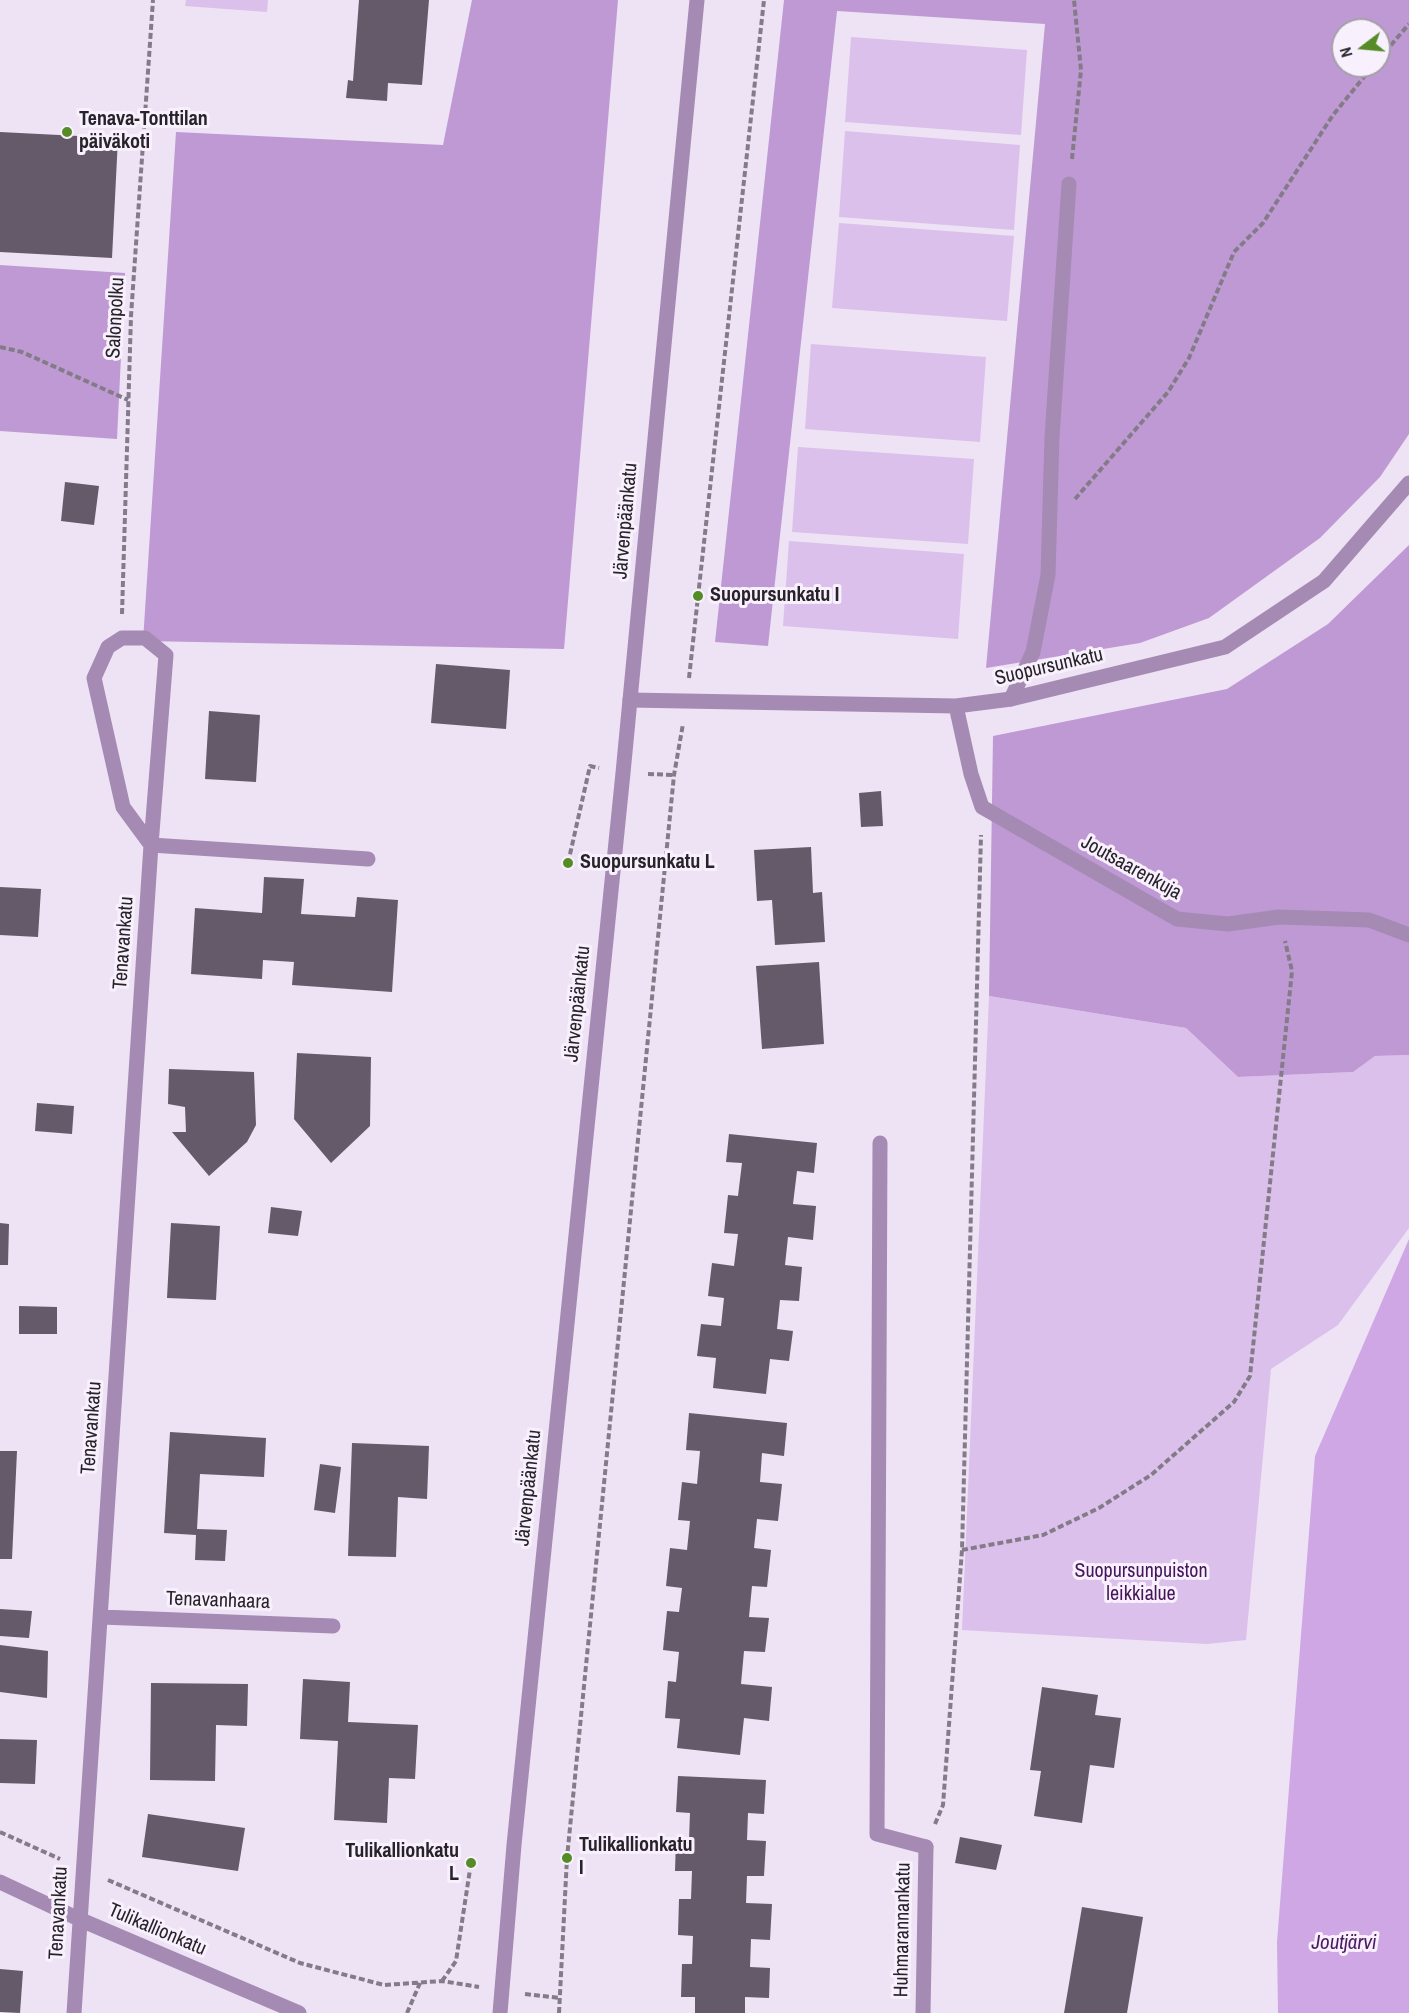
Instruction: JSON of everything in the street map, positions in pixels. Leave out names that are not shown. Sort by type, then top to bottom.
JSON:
[{"type":"street","name":"Järvenpäänkatu","points":[[500,2013],[514,1845],[630,700],[697,0]]},
{"type":"street","points":[[1011,699],[1033,652],[1048,575],[1052,436],[1069,184]]},
{"type":"street","name":"Suopursunkatu","points":[[630,700],[956,706],[1011,699],[1225,647],[1324,581],[1409,483]]},
{"type":"street","points":[[122,638],[108,647],[94,678],[123,807],[151,845],[368,859]]},
{"type":"street","name":"Tenavankatu","points":[[74,2013],[151,845],[166,655],[145,638],[122,638]]},
{"type":"street","points":[[956,706],[971,774],[982,807]]},
{"type":"street","name":"Joutsaarenkuja","points":[[982,807],[1177,919],[1228,924],[1279,917],[1369,920],[1409,935]]},
{"type":"street","points":[[880,1143],[877,1834],[926,1847]]},
{"type":"street","name":"Tenavanhaara","points":[[101,1617],[333,1626]]},
{"type":"street","name":"Huhmarannankatu","points":[[923,2013],[926,1847]]},
{"type":"street","name":"Tulikallionkatu","points":[[0,1882],[81,1920],[299,2013]]},
{"type":"path","name":"Salonpolku","points":[[122,638],[130,316],[153,0]]},
{"type":"path","points":[[559,2013],[567,1858],[674,775],[686,702],[764,0]]},
{"type":"path","points":[[1069,184],[1081,70],[1074,0]]},
{"type":"path","points":[[1391,45],[1409,24]]},
{"type":"path","points":[[1050,530],[1168,392],[1190,358],[1234,252],[1263,223],[1333,115],[1363,78]]},
{"type":"path","points":[[0,347],[22,352],[128,400]]},
{"type":"path","points":[[926,1847],[944,1804],[962,1550],[982,807]]},
{"type":"path","points":[[962,1550],[1043,1535],[1099,1508],[1151,1475],[1234,1401],[1250,1376],[1293,970],[1279,917]]},
{"type":"path","points":[[0,1832],[300,1963],[384,1985],[442,1982],[560,1998]]},
{"type":"path","points":[[442,1982],[456,1961],[471,1863]]},
{"type":"path","points":[[408,2013],[420,1983]]},
{"type":"green space","points":[[186,0],[268,0],[267,12],[185,6]]},
{"type":"green space","points":[[851,37],[1027,50],[1021,135],[845,122]]},
{"type":"green space","points":[[845,131],[1020,145],[1014,230],[839,217]]},
{"type":"green space","points":[[839,223],[1014,236],[1007,321],[832,308]]},
{"type":"green space","points":[[811,344],[986,357],[980,442],[805,429]]},
{"type":"green space","points":[[798,447],[974,459],[968,544],[792,532]]},
{"type":"green space","points":[[789,541],[964,554],[958,639],[783,626]]},
{"type":"green space","name":"Suopursunpuiston leikkialue","points":[[989,996],[1186,1028],[1238,1077],[1352,1072],[1375,1056],[1409,1055],[1409,1228],[1338,1325],[1271,1369],[1246,1640],[1207,1644],[962,1630]]},
{"type":"shaded area","points":[[472,0],[618,0],[564,649],[143,641],[176,132],[443,145]]},
{"type":"shaded area","points":[[784,0],[1409,0],[1409,434],[1380,477],[1320,538],[1209,618],[1140,643],[986,668],[1045,24],[837,11],[768,646],[715,642]]},
{"type":"shaded area","points":[[0,265],[125,273],[117,439],[0,431]]},
{"type":"shaded area","points":[[1409,545],[1409,1055],[1375,1056],[1353,1072],[1238,1077],[1186,1028],[989,996],[993,736],[1227,689],[1328,624]]},
{"type":"water","name":"Joutjärvi","points":[[1409,1239],[1409,2013],[1278,2013],[1277,1942],[1315,1456]]},
{"type":"building","points":[[359,0],[429,0],[422,85],[388,83],[387,101],[346,98],[348,80],[353,81]]},
{"type":"building","points":[[0,132],[118,138],[112,258],[0,252]]},
{"type":"building","points":[[65,482],[99,486],[94,525],[61,521]]},
{"type":"building","points":[[436,664],[510,670],[506,729],[431,723]]},
{"type":"building","points":[[209,711],[260,715],[256,782],[205,779]]},
{"type":"building","points":[[881,791],[883,826],[861,827],[859,793]]},
{"type":"building","points":[[811,847],[813,893],[822,892],[825,942],[775,945],[772,900],[757,901],[754,850]]},
{"type":"building","points":[[264,877],[304,879],[301,914],[355,917],[357,897],[398,900],[392,992],[292,985],[294,962],[263,960],[262,979],[191,974],[195,908],[262,913]]},
{"type":"building","points":[[0,887],[41,889],[38,937],[0,935]]},
{"type":"building","points":[[819,962],[824,1044],[762,1049],[756,966]]},
{"type":"building","points":[[297,1053],[371,1057],[370,1126],[331,1163],[294,1119]]},
{"type":"building","points":[[169,1069],[254,1072],[256,1125],[247,1142],[209,1176],[172,1132],[186,1132],[185,1107],[168,1104]]},
{"type":"building","points":[[37,1103],[74,1106],[72,1134],[35,1131]]},
{"type":"building","points":[[729,1134],[817,1143],[814,1173],[797,1171],[793,1204],[816,1206],[813,1240],[788,1237],[785,1265],[802,1267],[799,1301],[780,1300],[777,1329],[793,1331],[789,1361],[770,1359],[766,1394],[713,1388],[716,1358],[697,1356],[701,1324],[721,1326],[724,1298],[708,1296],[712,1263],[734,1266],[738,1234],[724,1233],[728,1195],[738,1196],[742,1163],[726,1162]]},
{"type":"building","points":[[271,1207],[302,1211],[298,1236],[268,1233]]},
{"type":"building","points":[[0,1223],[9,1224],[8,1265],[0,1265]]},
{"type":"building","points":[[171,1223],[220,1226],[216,1300],[167,1298]]},
{"type":"building","points":[[19,1306],[57,1307],[57,1334],[19,1334]]},
{"type":"building","points":[[689,1413],[787,1423],[784,1456],[762,1453],[760,1482],[782,1484],[778,1521],[757,1519],[754,1548],[771,1550],[767,1587],[752,1586],[749,1617],[769,1618],[765,1652],[744,1651],[741,1684],[772,1687],[769,1721],[744,1718],[740,1755],[677,1748],[680,1719],[665,1718],[668,1681],[676,1682],[679,1652],[663,1650],[667,1611],[679,1612],[682,1588],[666,1586],[670,1548],[687,1550],[690,1521],[678,1520],[682,1482],[697,1484],[700,1451],[686,1450]]},
{"type":"building","points":[[170,1432],[266,1438],[264,1477],[200,1474],[197,1529],[227,1530],[225,1561],[195,1560],[196,1535],[164,1533]]},
{"type":"building","points":[[352,1443],[429,1446],[427,1499],[398,1497],[396,1557],[348,1556]]},
{"type":"building","points":[[0,1451],[17,1451],[12,1559],[0,1559]]},
{"type":"building","points":[[320,1464],[341,1467],[335,1513],[314,1510]]},
{"type":"building","points":[[0,1609],[32,1611],[29,1638],[0,1636]]},
{"type":"building","points":[[0,1645],[48,1651],[47,1698],[0,1692]]},
{"type":"building","points":[[303,1679],[350,1682],[348,1722],[418,1725],[415,1779],[389,1778],[387,1823],[334,1820],[338,1741],[300,1739]]},
{"type":"building","points":[[151,1683],[248,1684],[247,1726],[216,1725],[215,1781],[150,1780]]},
{"type":"building","points":[[1042,1687],[1098,1695],[1095,1715],[1121,1718],[1114,1768],[1090,1765],[1082,1823],[1034,1816],[1041,1771],[1030,1770]]},
{"type":"building","points":[[0,1739],[37,1740],[35,1784],[0,1783]]},
{"type":"building","points":[[678,1776],[766,1780],[764,1814],[748,1813],[747,1840],[766,1841],[764,1876],[747,1876],[746,1903],[772,1904],[770,1940],[751,1939],[750,1967],[770,1968],[769,1998],[745,1997],[745,2013],[695,2013],[695,1997],[681,1997],[682,1964],[692,1964],[693,1936],[678,1935],[679,1899],[691,1899],[692,1871],[675,1871],[676,1839],[689,1840],[690,1813],[676,1812]]},
{"type":"building","points":[[148,1814],[245,1828],[238,1871],[142,1857]]},
{"type":"building","points":[[960,1837],[1002,1845],[996,1870],[955,1863]]},
{"type":"building","points":[[1082,1907],[1143,1917],[1127,2013],[1064,2013]]},
{"type":"building","points":[[0,1969],[23,1971],[20,2013],[0,2012]]},
{"type":"place","name":"Tenava-Tonttilan päiväkoti","points":[[67,132]]},
{"type":"place","name":"Suopursunkatu I","points":[[698,596]]},
{"type":"place","name":"Suopursunkatu L","points":[[568,863]]},
{"type":"place","name":"Tulikallionkatu I","points":[[567,1858]]},
{"type":"place","name":"Tulikallionkatu L","points":[[471,1863]]}]
